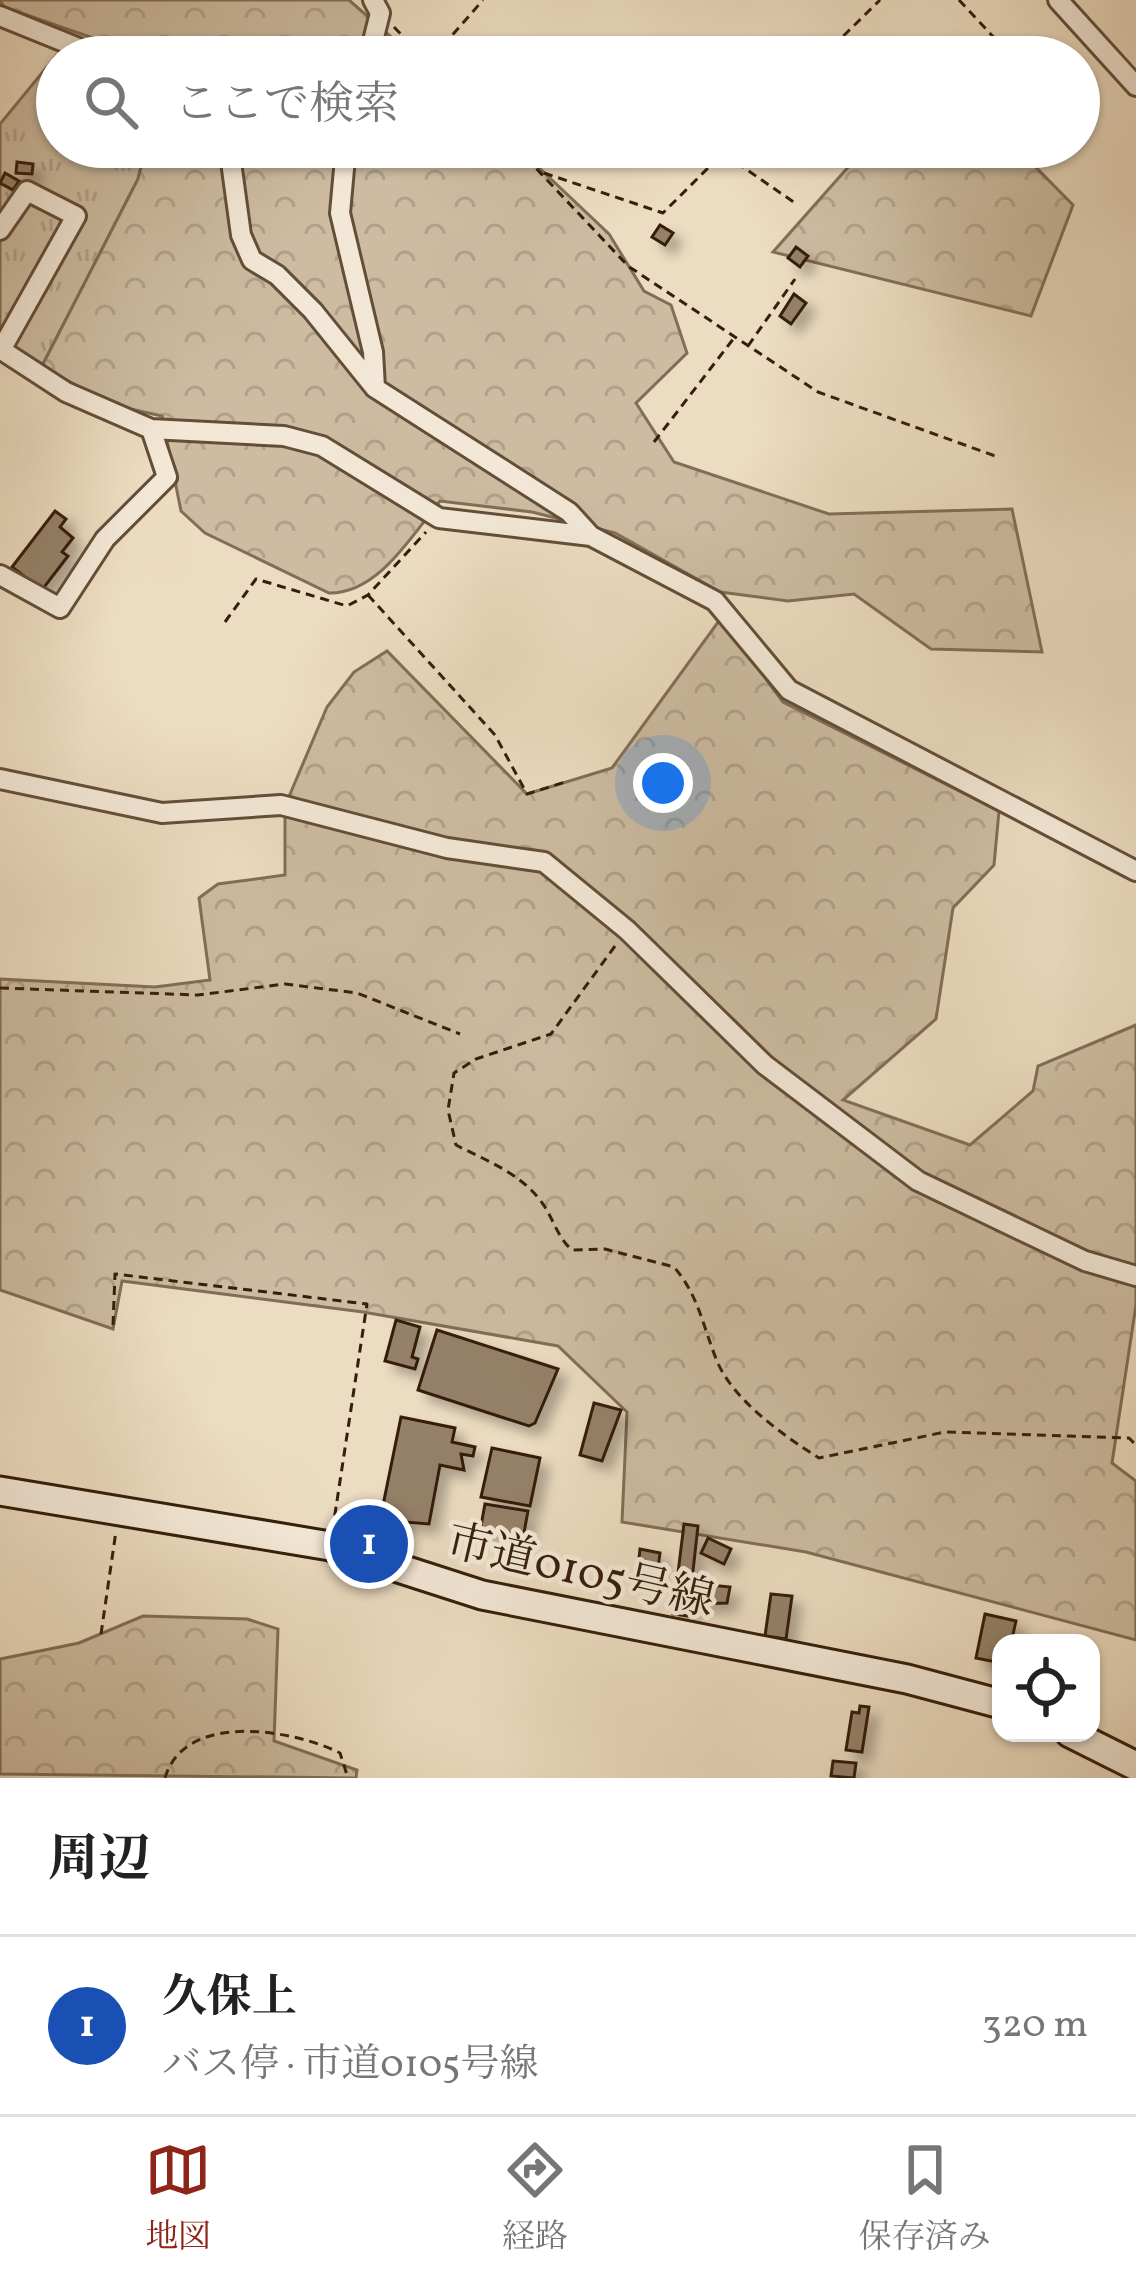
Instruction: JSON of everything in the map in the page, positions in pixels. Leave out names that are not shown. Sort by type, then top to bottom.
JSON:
[{"type":"street","points":[[1058,0],[1091,36]]},
{"type":"street","points":[[0,16],[49,36]]},
{"type":"street","points":[[1100,46],[1136,86]]},
{"type":"street","points":[[232,168],[241,235],[252,260],[313,311],[375,388],[569,512],[591,536],[715,601],[790,689],[1136,871]]},
{"type":"street","points":[[344,168],[340,213],[373,352],[375,388]]},
{"type":"street","points":[[0,230],[26,191],[76,216],[1,349],[66,392],[151,429],[284,436],[322,446],[439,518],[591,536]]},
{"type":"street","points":[[0,574],[60,608],[105,539],[167,477],[151,429]]},
{"type":"street","points":[[0,779],[163,813],[281,805],[447,848],[544,862],[627,930],[765,1066],[918,1180],[1085,1261],[1136,1276]]},
{"type":"street","name":"市道0105号線","points":[[0,1491],[330,1546],[482,1595],[907,1679],[992,1702]]},
{"type":"street","points":[[1088,1742],[1136,1766]]},
{"type":"path","points":[[451,36],[483,0]]},
{"type":"path","points":[[843,36],[880,0]]},
{"type":"path","points":[[959,0],[992,36]]},
{"type":"path","points":[[376,7],[403,36]]},
{"type":"path","points":[[538,168],[628,266],[818,392],[998,457]]},
{"type":"path","points":[[543,173],[664,213],[708,168]]},
{"type":"path","points":[[744,168],[798,206]]},
{"type":"path","points":[[748,346],[795,279]]},
{"type":"path","points":[[654,442],[735,337]]},
{"type":"path","points":[[225,622],[256,579],[347,606],[368,595],[439,518]]},
{"type":"path","points":[[368,595],[495,735],[527,794],[565,782]]},
{"type":"path","points":[[627,930],[551,1034],[476,1059],[454,1072],[448,1110],[456,1145],[517,1176],[543,1204],[572,1250],[605,1249],[674,1267],[697,1303],[726,1375],[790,1440],[819,1458],[945,1432],[1129,1438],[1136,1444]]},
{"type":"path","points":[[0,988],[198,994],[285,984],[357,993],[460,1034]]},
{"type":"path","points":[[112,1324],[115,1274],[367,1304],[330,1546]]},
{"type":"path","points":[[101,1634],[119,1511]]},
{"type":"path","points":[[165,1778],[169,1765],[194,1744],[231,1730],[322,1744],[340,1754],[348,1778]]},
{"type":"green space","points":[[0,0],[349,0],[390,36],[87,36],[4,7]]},
{"type":"green space","points":[[36,80],[36,168],[141,168],[42,366],[0,341],[0,124]]},
{"type":"green space","points":[[141,168],[539,168],[609,234],[644,291],[671,305],[687,353],[636,403],[674,462],[829,514],[1012,509],[1042,652],[931,649],[854,594],[788,601],[720,592],[615,533],[532,512],[440,501],[378,573],[347,591],[329,593],[205,533],[181,511],[162,416],[108,404],[42,366]]},
{"type":"green space","points":[[847,168],[1037,168],[1073,205],[1031,316],[773,252]]},
{"type":"green space","points":[[721,618],[783,702],[999,811],[994,865],[953,908],[936,1019],[843,1100],[970,1145],[1033,1091],[1038,1066],[1136,1025],[1136,1305],[1112,1463],[1136,1481],[1136,1640],[806,1552],[622,1522],[627,1412],[558,1346],[363,1312],[122,1281],[113,1329],[0,1290],[0,979],[155,987],[210,980],[199,898],[218,884],[285,875],[285,806],[327,707],[354,672],[387,651],[527,794],[612,768]]},
{"type":"green space","points":[[143,1616],[247,1619],[278,1629],[274,1741],[357,1770],[356,1778],[0,1774],[0,1659],[79,1643]]},
{"type":"building","points":[[17,162],[33,164],[32,174],[16,173]]},
{"type":"building","points":[[5,173],[19,181],[13,190],[0,183]]},
{"type":"building","points":[[660,225],[673,233],[665,245],[652,237]]},
{"type":"building","points":[[796,247],[808,256],[800,267],[788,258]]},
{"type":"building","points":[[794,294],[806,303],[791,324],[780,316]]},
{"type":"building","points":[[55,511],[66,519],[60,527],[73,538],[62,552],[68,556],[42,590],[12,567]]},
{"type":"building","points":[[396,1320],[420,1327],[412,1357],[418,1359],[415,1369],[385,1361]]},
{"type":"building","points":[[437,1330],[558,1369],[535,1423],[529,1426],[418,1390]]},
{"type":"building","points":[[594,1403],[621,1410],[602,1461],[580,1455]]},
{"type":"building","points":[[401,1417],[455,1428],[452,1442],[475,1447],[473,1456],[461,1454],[464,1470],[440,1465],[429,1524],[380,1520]]},
{"type":"building","points":[[492,1448],[540,1458],[530,1506],[481,1497]]},
{"type":"building","points":[[485,1504],[528,1511],[523,1538],[480,1531]]},
{"type":"building","points":[[684,1524],[698,1526],[688,1616],[673,1614]]},
{"type":"building","points":[[708,1538],[731,1549],[724,1564],[701,1553]]},
{"type":"building","points":[[640,1549],[660,1553],[658,1568],[638,1567]]},
{"type":"building","points":[[701,1584],[730,1587],[727,1603],[698,1604]]},
{"type":"building","points":[[771,1594],[792,1596],[786,1639],[765,1636]]},
{"type":"building","points":[[985,1614],[1016,1621],[1013,1634],[992,1634],[992,1661],[976,1658]]},
{"type":"building","points":[[860,1706],[869,1707],[862,1752],[846,1750],[852,1712],[859,1713]]},
{"type":"building","points":[[833,1761],[856,1763],[854,1778],[831,1776]]},
{"type":"place","name":"久保上","points":[[369,1544]]}]
